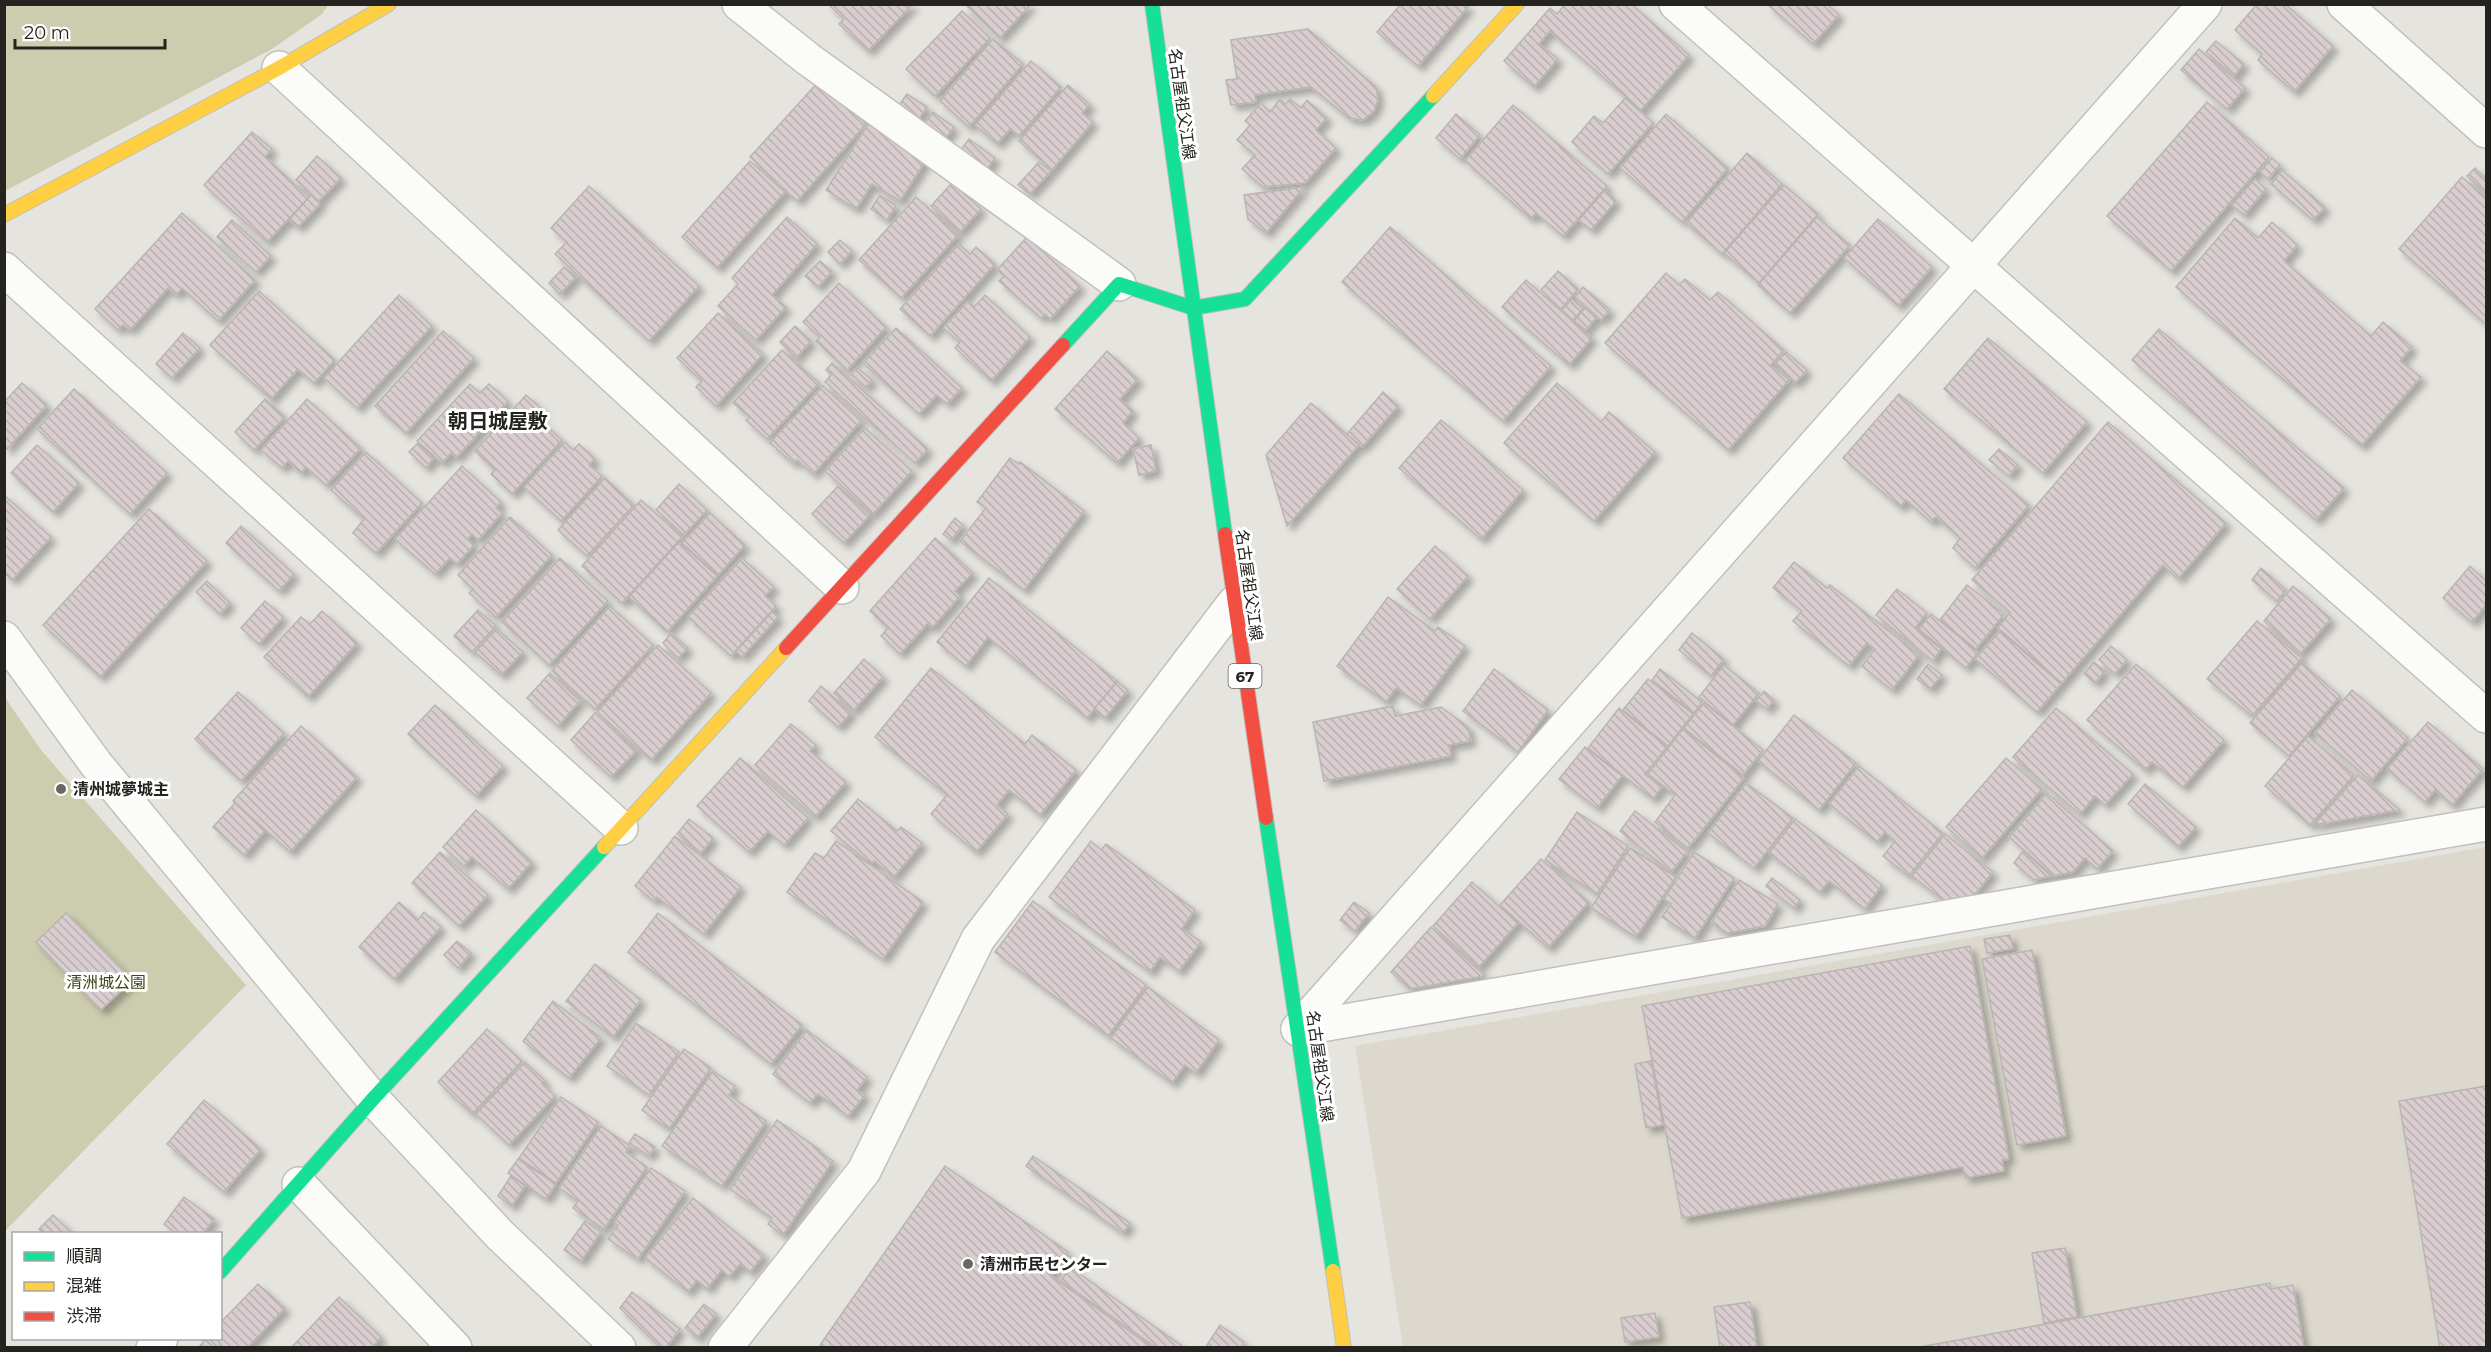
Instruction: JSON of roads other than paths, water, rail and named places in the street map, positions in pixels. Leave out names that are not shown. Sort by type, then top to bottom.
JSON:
[{"type":"street","points":[[4,215],[279,69],[389,4]]},
{"type":"street","points":[[739,4],[808,59],[1119,284],[1193,308],[1245,300],[1517,4]]},
{"type":"street","name":"名古屋祖父江線","points":[[1152,4],[1234,603],[1344,1347]]},
{"type":"street","points":[[1676,4],[2487,716]]},
{"type":"street","points":[[1298,1029],[2205,4]]},
{"type":"street","points":[[2344,4],[2487,131]]},
{"type":"street","points":[[279,69],[842,587]]},
{"type":"street","points":[[4,269],[621,828]]},
{"type":"street","points":[[222,1270],[373,1099],[1119,284]]},
{"type":"street","points":[[725,1347],[864,1171],[978,939],[1234,603]]},
{"type":"street","points":[[4,638],[96,764],[373,1099],[500,1234],[618,1347]]},
{"type":"street","points":[[1298,1029],[2487,824]]},
{"type":"street","points":[[299,1184],[455,1347]]},
{"type":"place","name":"清州城夢城主","points":[[61,789]]},
{"type":"place","name":"清洲市民センター","points":[[968,1264]]},
{"type":"district","name":"朝日城屋敷","points":[[498,421]]},
{"type":"park label","name":"清洲城公園","points":[[106,982]]}]
